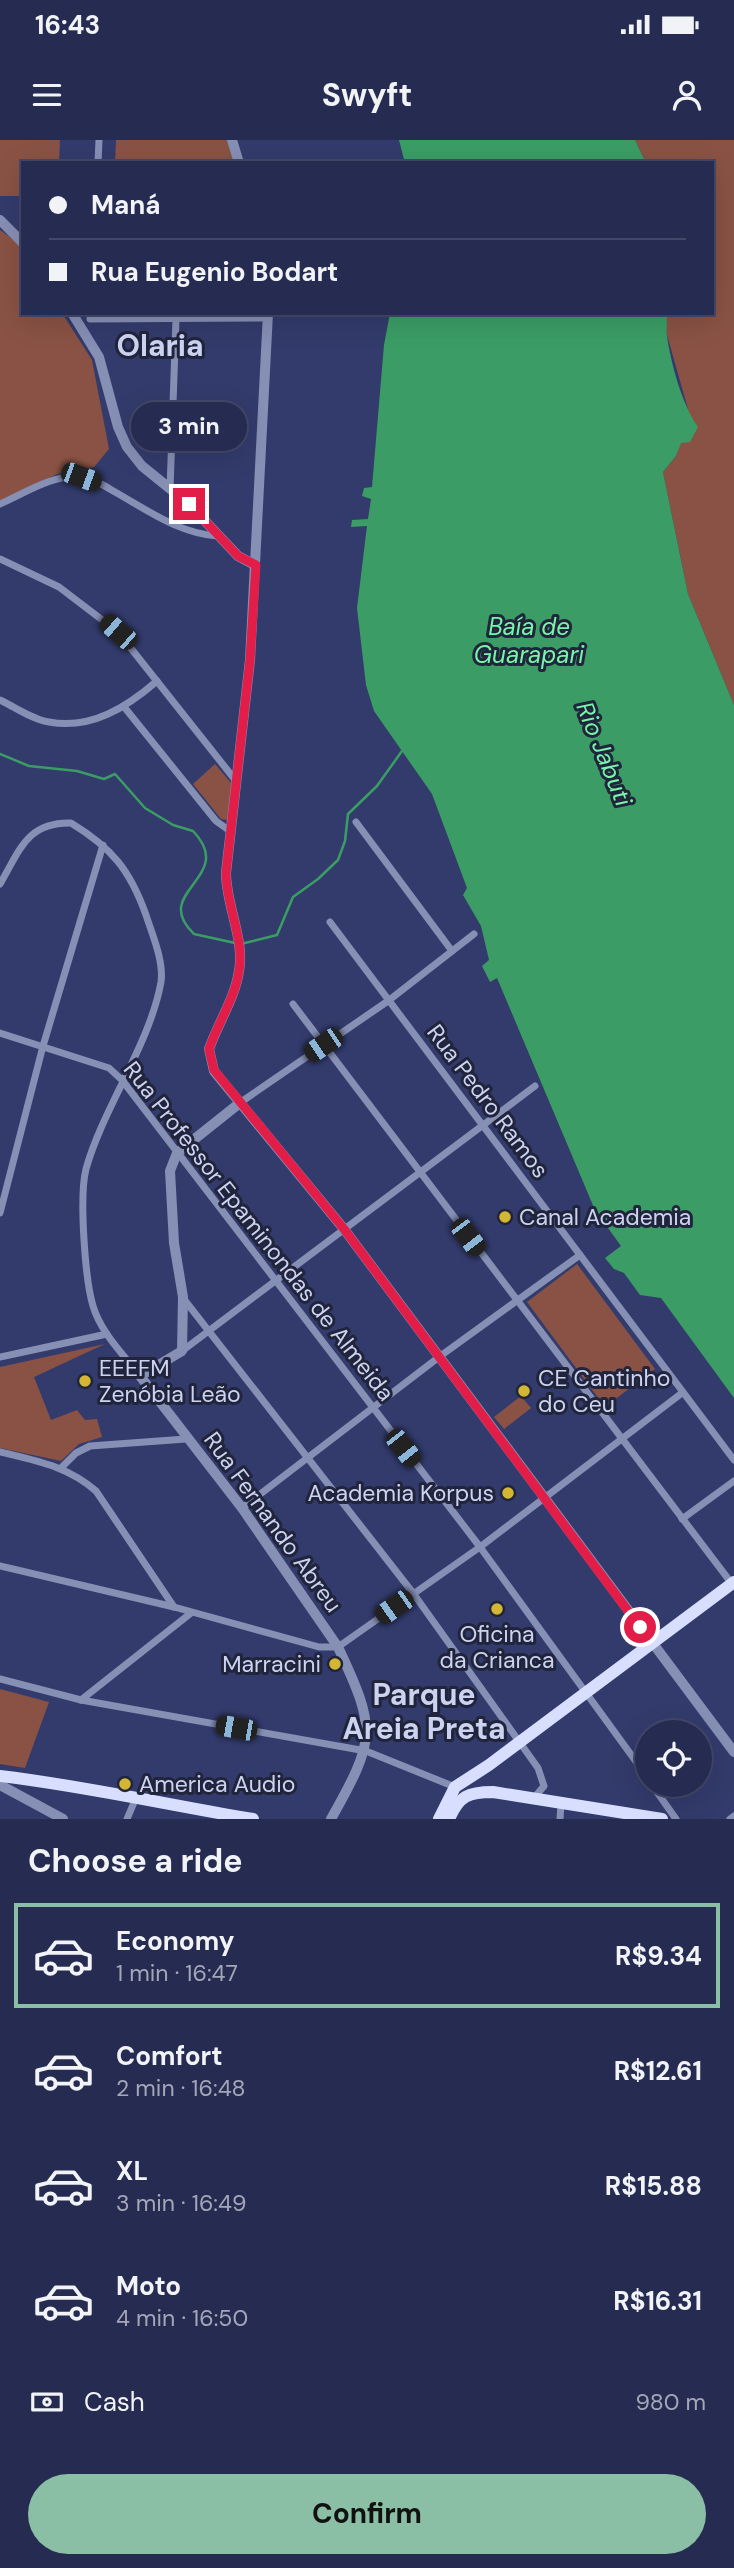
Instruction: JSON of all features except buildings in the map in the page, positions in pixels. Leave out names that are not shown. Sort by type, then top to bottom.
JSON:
[{"type":"main road","points":[[439,1819],[455,1787],[482,1770],[733,1585]]},
{"type":"main road","points":[[482,1770],[484,1781],[493,1792]]},
{"type":"main road","points":[[0,1776],[61,1783],[135,1800],[253,1819]]},
{"type":"main road","points":[[449,1819],[462,1797],[476,1792],[493,1792],[662,1819]]},
{"type":"street","points":[[98,161],[99,140]]},
{"type":"street","points":[[232,140],[238,161]]},
{"type":"street","points":[[0,220],[21,241]]},
{"type":"street","points":[[256,565],[238,556],[189,504],[142,466],[127,447],[118,426],[88,320],[268,316],[256,565],[250,660],[230,831],[226,892],[240,970],[209,1049],[209,1060],[344,1229],[734,1752]]},
{"type":"street","points":[[170,489],[176,319]]},
{"type":"street","points":[[0,504],[61,478],[81,477],[100,483],[177,526],[201,535],[218,536]]},
{"type":"street","points":[[0,559],[60,587],[118,632],[236,781]]},
{"type":"street","points":[[0,700],[48,722],[75,723],[125,708],[157,681]]},
{"type":"street","points":[[125,708],[216,821],[230,831]]},
{"type":"street","points":[[356,822],[452,951]]},
{"type":"street","name":"Rua Fernando Abreu","points":[[0,884],[4,868],[27,838],[48,825],[71,823],[103,845],[135,883],[161,970],[161,981],[144,1031],[86,1171],[84,1231],[93,1307],[107,1334],[242,1508],[338,1647],[367,1719],[366,1751]]},
{"type":"street","points":[[0,1213],[43,1046],[103,845]]},
{"type":"street","name":"Rua Pedro Ramos","points":[[330,922],[681,1393],[734,1460]]},
{"type":"street","points":[[182,1351],[183,1297],[170,1190],[170,1171],[177,1153],[241,1102],[388,1001],[474,934]]},
{"type":"street","points":[[293,1004],[733,1585]]},
{"type":"street","name":"Rua Professor Epaminondas de Almeida","points":[[0,1033],[110,1068],[122,1080],[480,1547],[635,1760]]},
{"type":"street","points":[[140,1376],[182,1351],[535,1086]]},
{"type":"street","points":[[242,1508],[439,1357],[580,1255]]},
{"type":"street","points":[[183,1297],[412,1593],[518,1742],[544,1780],[543,1790],[533,1799]]},
{"type":"street","points":[[0,1357],[107,1334]]},
{"type":"street","points":[[0,1566],[174,1607],[319,1647],[338,1647],[480,1547],[681,1393]]},
{"type":"street","points":[[62,1467],[76,1453],[90,1446],[186,1439]]},
{"type":"street","points":[[0,1452],[62,1467],[96,1491],[174,1607]]},
{"type":"street","points":[[682,1519],[734,1481]]},
{"type":"street","points":[[81,1700],[191,1613]]},
{"type":"street","points":[[0,1679],[81,1700],[366,1751],[455,1787]]},
{"type":"street","points":[[331,1819],[366,1751]]},
{"type":"street","points":[[0,1785],[63,1819]]},
{"type":"street","points":[[661,1797],[676,1819]]},
{"type":"street","points":[[127,1819],[135,1800]]},
{"type":"street","points":[[560,1819],[561,1804]]},
{"type":"shaded area","points":[[0,140],[60,140],[59,161],[21,161],[21,196],[0,196]]},
{"type":"shaded area","points":[[116,140],[227,140],[233,161],[115,161]]},
{"type":"shaded area","points":[[635,140],[734,140],[734,705],[688,594],[663,472],[676,456],[690,416],[667,335],[666,315],[714,315],[714,161],[645,161]]},
{"type":"shaded area","points":[[0,230],[21,248],[21,315],[63,315],[92,360],[109,449],[94,467],[57,474],[0,503]]},
{"type":"shaded area","points":[[215,764],[232,784],[227,820],[221,819],[193,784]]},
{"type":"shaded area","points":[[577,1264],[655,1369],[605,1407],[527,1302]]},
{"type":"shaded area","points":[[105,1344],[34,1377],[51,1420],[77,1410],[85,1420],[97,1419],[102,1437],[79,1444],[61,1461],[0,1448],[0,1367]]},
{"type":"shaded area","points":[[521,1396],[531,1408],[504,1429],[494,1417]]},
{"type":"shaded area","points":[[0,1689],[49,1702],[25,1768],[0,1764]]},
{"type":"water","points":[[399,140],[635,140],[645,161],[404,161]]},
{"type":"water","name":"Baía de Guarapari","points":[[390,315],[666,315],[667,336],[674,371],[687,407],[698,427],[690,442],[681,443],[676,456],[663,472],[688,594],[734,705],[734,1398],[661,1298],[640,1295],[624,1273],[614,1269],[605,1258],[621,1246],[595,1210],[497,978],[490,982],[482,966],[489,960],[481,926],[463,895],[467,888],[432,794],[374,711],[366,685],[357,608],[367,526],[351,527],[352,520],[368,519],[371,499],[362,496],[364,488],[372,487],[384,345]]},
{"type":"waterway","points":[[241,944],[277,935],[293,897],[338,860],[345,841],[348,814],[377,786],[402,751]]},
{"type":"waterway","points":[[0,754],[29,766],[77,771],[104,779],[115,774],[145,808],[173,825],[193,831],[204,847],[206,861],[181,906],[183,919],[194,934],[235,943]]},
{"type":"place","name":"Canal Academia","points":[[505,1217]]},
{"type":"place","name":"EEEFM Zenóbia Leão","points":[[85,1381]]},
{"type":"place","name":"CE Cantinho do Ceu","points":[[524,1391]]},
{"type":"place","name":"Academia Korpus","points":[[508,1493]]},
{"type":"place","name":"Oficina da Crianca","points":[[497,1609]]},
{"type":"place","name":"Marracini","points":[[335,1664]]},
{"type":"place","name":"America Audio","points":[[125,1784]]},
{"type":"district","name":"Olaria","points":[[160,346]]},
{"type":"district","name":"Parque Areia Preta","points":[[424,1712]]},
{"type":"route","points":[[189,504],[238,556],[256,565],[250,660],[226,873],[226,892],[240,970],[214,1034],[209,1060],[214,1070],[344,1229],[640,1627]]},
{"type":"water label","name":"Rio Jabuti","points":[[604,754]]}]
